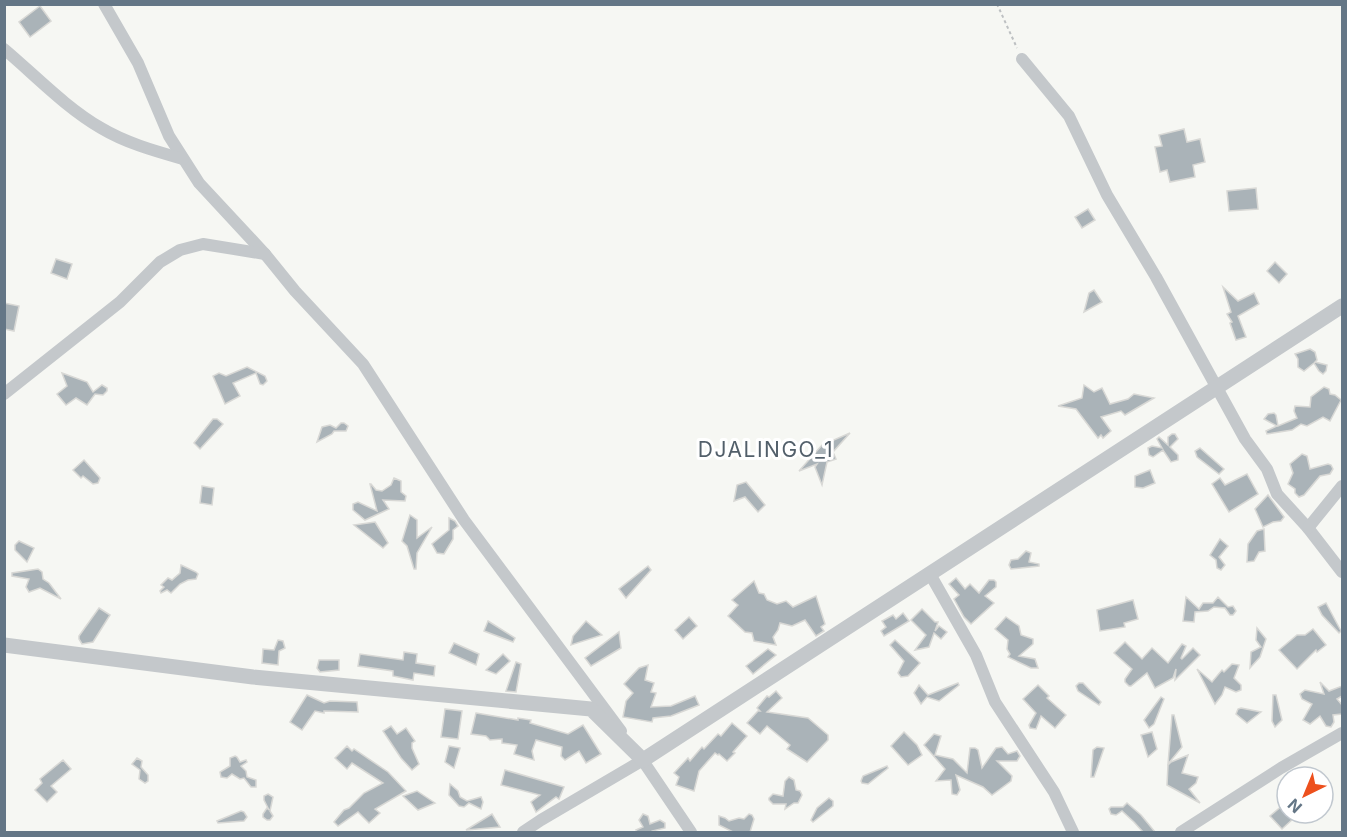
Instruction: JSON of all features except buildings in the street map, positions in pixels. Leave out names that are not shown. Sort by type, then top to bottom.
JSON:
[{"type":"street","points":[[104,4],[138,63],[169,136],[183,159],[206,191],[363,364],[464,520],[643,760],[691,832]]},
{"type":"street","points":[[4,49],[62,100],[102,129],[141,146],[183,159]]},
{"type":"street","points":[[1022,58],[1069,116],[1107,195],[1156,277],[1245,439],[1267,469],[1277,494],[1308,528],[1342,572]]},
{"type":"street","points":[[4,394],[120,302],[160,262],[180,250],[203,244],[265,254]]},
{"type":"street","points":[[523,832],[643,760],[1342,306]]},
{"type":"street","points":[[1308,528],[1342,486]]},
{"type":"street","points":[[930,574],[976,655],[995,702],[1053,792],[1073,832]]},
{"type":"street","points":[[4,645],[271,679],[591,709],[643,760]]},
{"type":"street","points":[[1181,832],[1281,768],[1342,733]]},
{"type":"path","points":[[997,4],[1022,58]]},
{"type":"district","name":"DJALINGO_1","points":[[766,449]]}]
